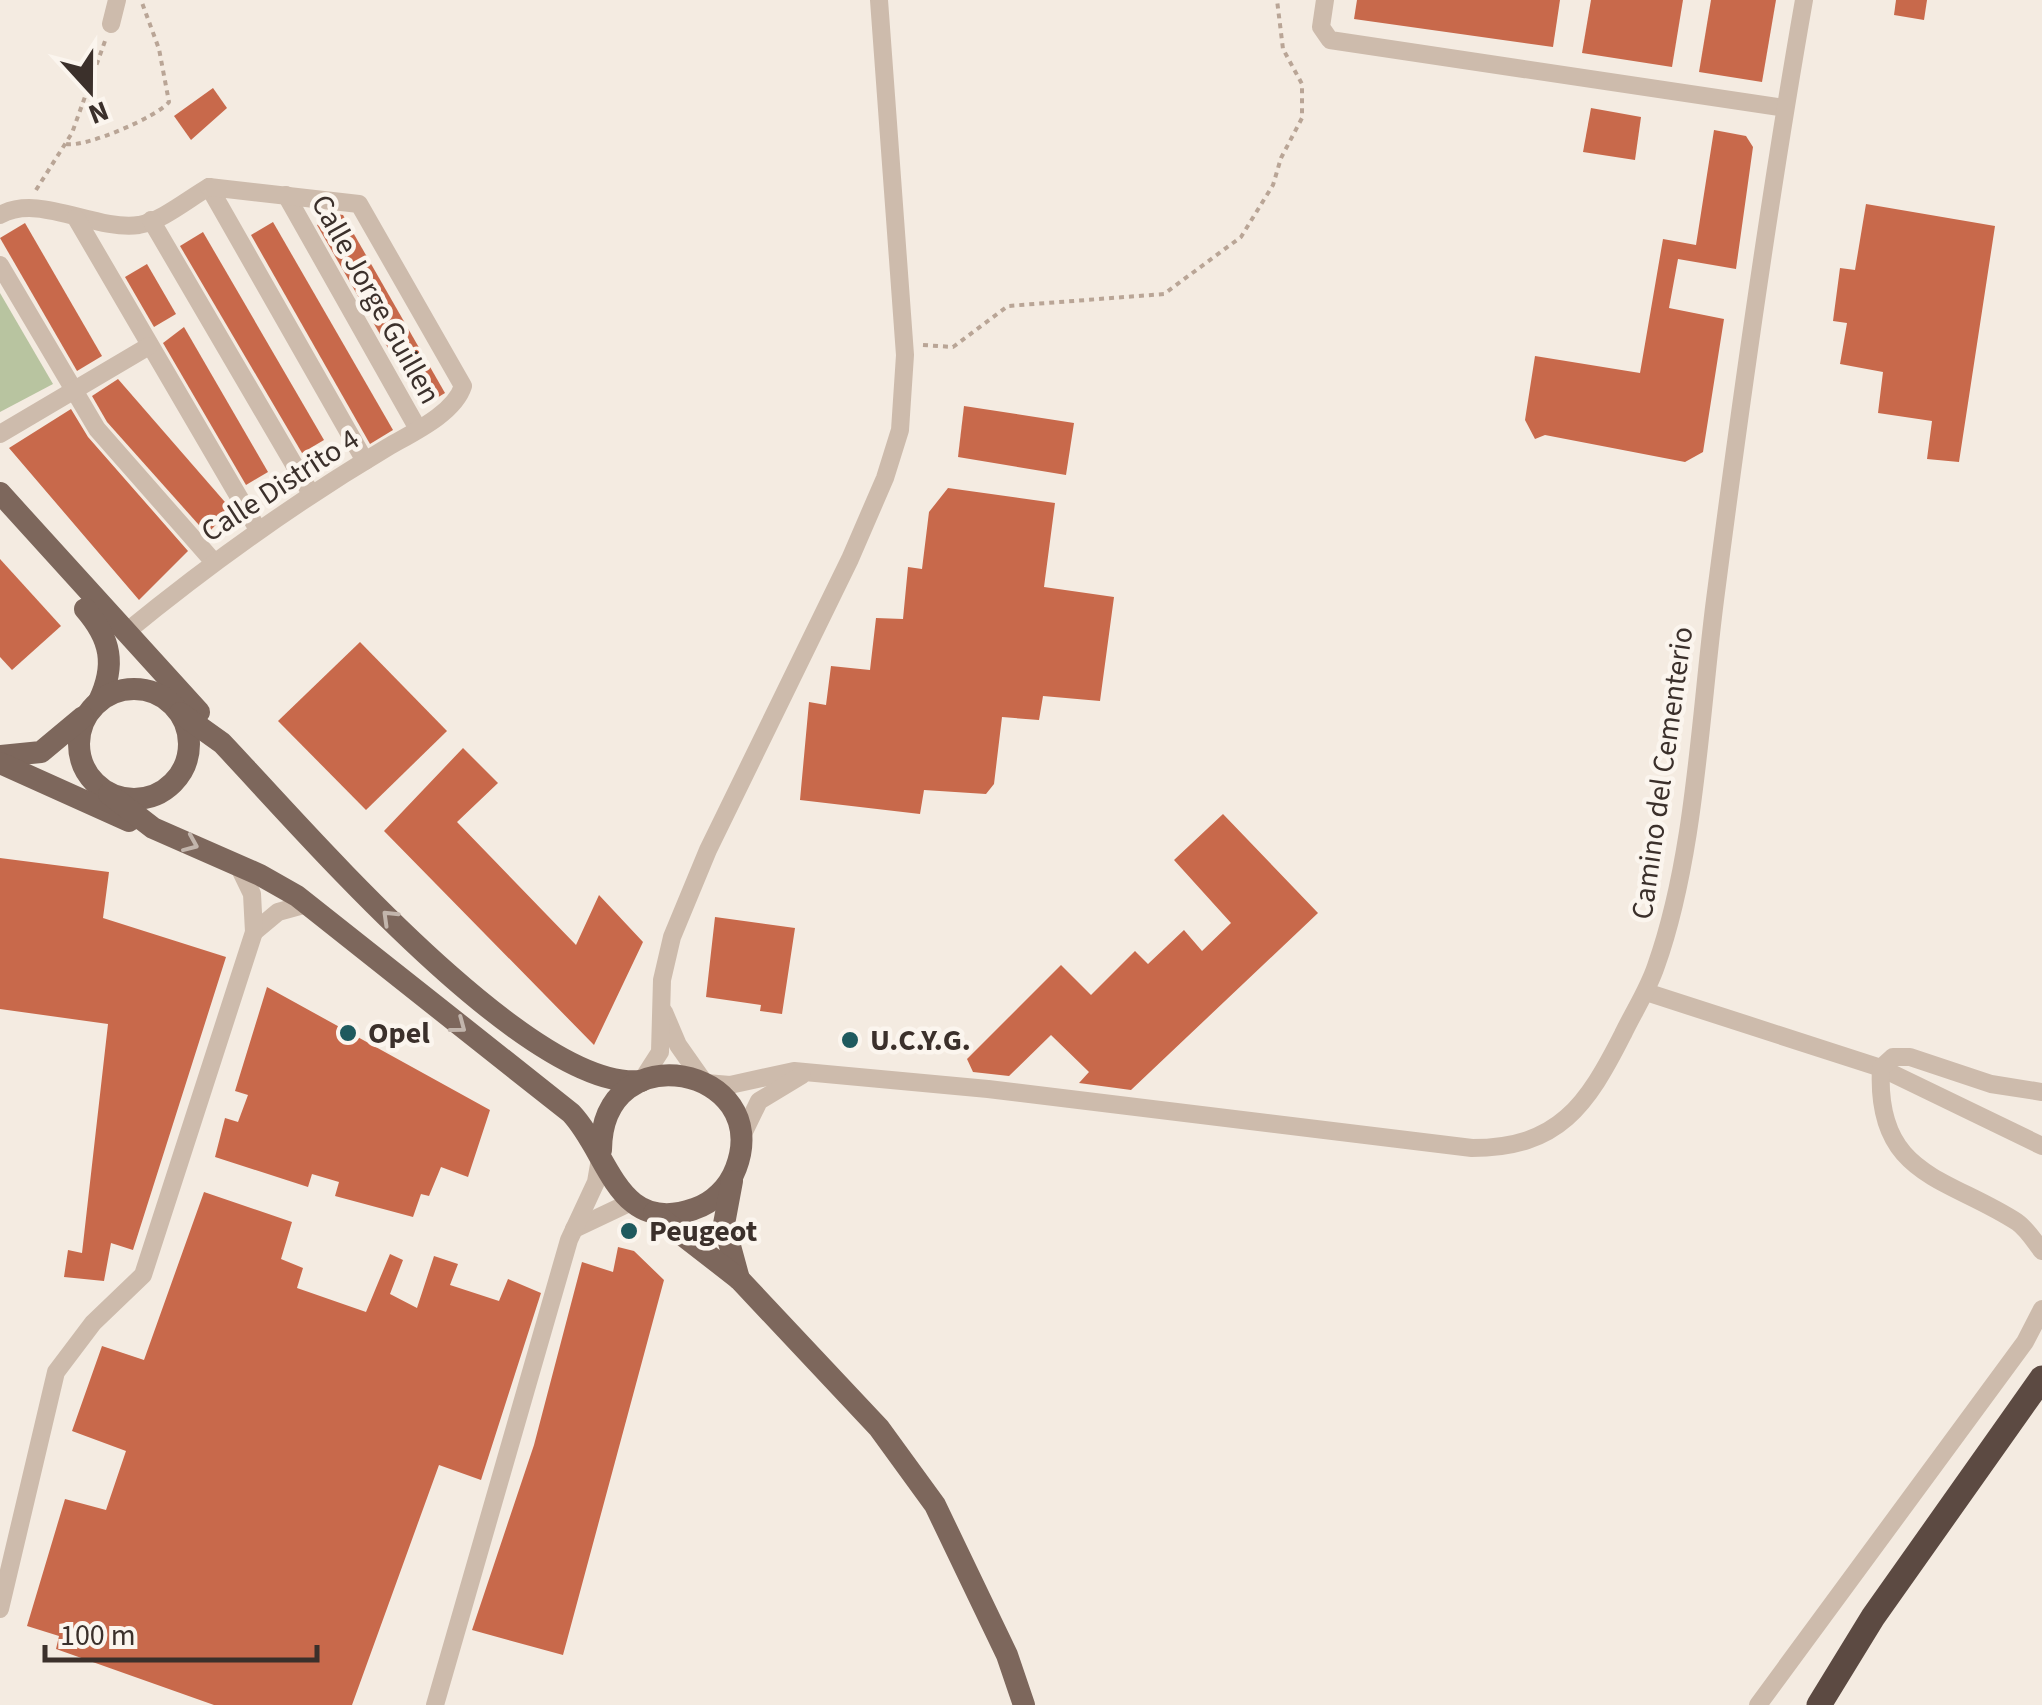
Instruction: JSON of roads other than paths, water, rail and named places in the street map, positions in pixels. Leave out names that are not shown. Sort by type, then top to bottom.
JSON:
[{"type":"highway","points":[[1819,1705],[1869,1624],[2042,1378]]},
{"type":"highway","points":[[1827,1705],[1869,1624]]},
{"type":"main road","points":[[0,494],[204,718],[222,744]]},
{"type":"main road","points":[[0,510],[107,638],[108,682],[78,740],[82,766],[153,828]]},
{"type":"main road","points":[[110,794],[125,799],[156,795],[180,774],[189,744],[172,706],[132,651],[125,632]]},
{"type":"main road","points":[[0,759],[41,752],[93,708],[132,689],[172,706],[222,744],[456,981],[574,1066],[619,1082],[672,1074],[705,1082],[733,1111],[741,1138],[724,1224],[739,1280]]},
{"type":"main road","points":[[0,759],[238,865],[308,904],[571,1113],[601,1151],[616,1188],[739,1280],[879,1428],[935,1506],[999,1638],[1024,1705]]},
{"type":"main road","points":[[601,1151],[610,1109],[641,1080]]},
{"type":"main road","points":[[642,1207],[684,1213],[699,1208],[724,1189],[733,1176]]},
{"type":"street","points":[[111,24],[116,0]]},
{"type":"street","points":[[641,1080],[660,1052],[672,937],[708,850],[850,559],[897,442],[905,389],[904,340],[879,0]]},
{"type":"street","points":[[1325,0],[1320,27],[1330,40],[1785,108]]},
{"type":"street","name":"Camino del Cementerio","points":[[705,1082],[746,1083],[794,1071],[802,1075],[968,1087],[1502,1148],[1530,1141],[1571,1116],[1596,1084],[1646,992],[1675,905],[1741,398],[1804,0]]},
{"type":"street","points":[[208,188],[365,461]]},
{"type":"street","points":[[0,215],[24,206],[76,218],[138,225],[208,188],[286,195]]},
{"type":"street","name":"Calle Distrito 4","points":[[125,632],[256,528],[418,430],[460,396],[463,386],[359,204],[286,195]]},
{"type":"street","name":"Calle Jorge Guillen","points":[[286,195],[418,430]]},
{"type":"street","points":[[76,218],[256,528]]},
{"type":"street","points":[[152,220],[310,492]]},
{"type":"street","points":[[0,266],[71,392],[115,451],[213,561]]},
{"type":"street","points":[[0,434],[149,346]]},
{"type":"street","points":[[0,1610],[56,1372],[93,1323],[142,1275],[254,932],[252,894],[238,865]]},
{"type":"street","points":[[254,932],[278,912],[308,904]]},
{"type":"street","points":[[1646,992],[1881,1068],[2042,1146]]},
{"type":"street","points":[[662,1007],[678,1044],[705,1082]]},
{"type":"street","points":[[2042,1092],[1990,1084],[1910,1057],[1893,1057],[1881,1068],[1880,1090],[1890,1124],[1910,1164],[1943,1186],[2020,1224],[2042,1252]]},
{"type":"street","points":[[741,1138],[758,1101],[802,1075]]},
{"type":"street","points":[[435,1705],[573,1230],[596,1182],[601,1151]]},
{"type":"street","points":[[573,1230],[642,1207]]},
{"type":"street","points":[[1758,1705],[2025,1342],[2042,1309]]},
{"type":"place","name":"Opel","points":[[348,1033]]},
{"type":"place","name":"U.C.Y.G.","points":[[850,1040]]},
{"type":"place","name":"Peugeot","points":[[629,1231]]}]
